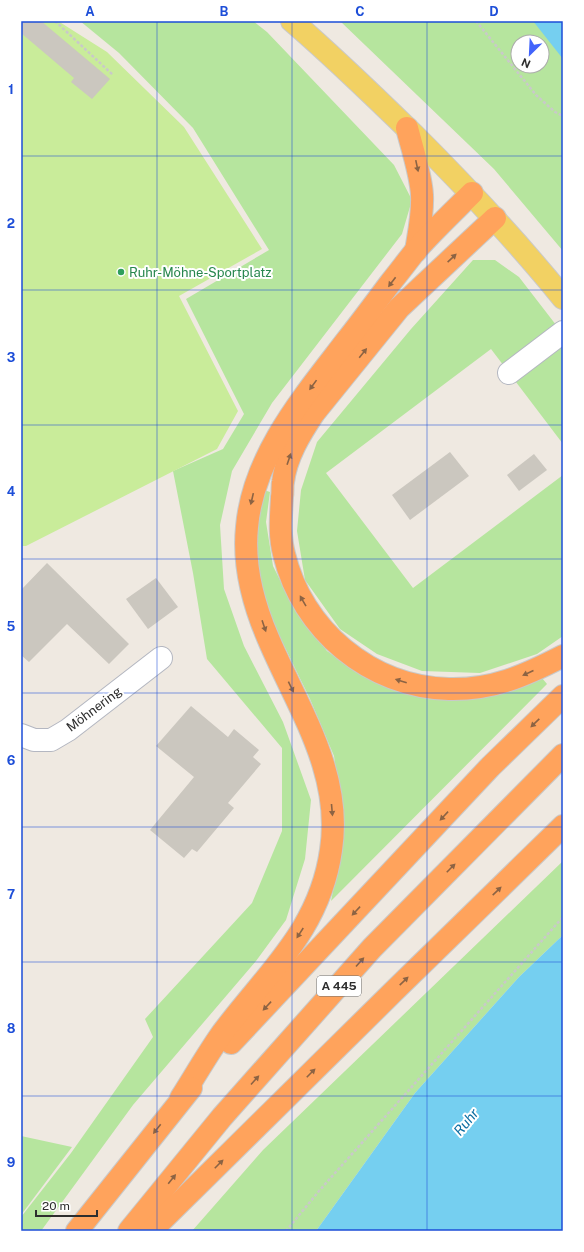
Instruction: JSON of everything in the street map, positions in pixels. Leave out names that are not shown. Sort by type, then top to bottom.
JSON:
[{"type":"highway","points":[[407,128],[416,162],[422,194],[421,224],[416,251]]},
{"type":"highway","points":[[182,1098],[222,1034],[284,956],[304,927],[314,908],[327,873],[332,846],[333,812],[330,789],[322,756],[268,638],[255,603],[250,584],[247,566],[246,543],[247,525],[254,488],[268,456],[279,436],[294,412],[330,362],[416,251],[472,193]]},
{"type":"highway","points":[[495,218],[399,308],[314,413],[306,425],[292,451],[283,481],[281,511],[282,546],[286,563],[303,603],[320,627],[353,658],[387,676],[430,688],[449,689],[487,687],[509,681],[563,656]]},
{"type":"highway","name":"A 445","points":[[77,1231],[182,1098],[211,1065],[490,767],[563,696]]},
{"type":"highway","name":"A 445","points":[[129,1231],[222,1117],[372,948],[563,754]]},
{"type":"highway","points":[[151,1231],[563,826]]},
{"type":"main road","points":[[292,21],[386,106],[472,193],[528,255],[563,298]]},
{"type":"street","points":[[509,373],[563,332]]},
{"type":"street","name":"Möhnering","points":[[21,735],[34,740],[51,740],[68,730],[161,658]]},
{"type":"path","points":[[55,21],[113,75]]},
{"type":"path","points":[[476,21],[536,95],[563,116]]},
{"type":"path","points":[[286,1231],[324,1185],[563,917]]},
{"type":"green space","name":"Ruhr-Möhne-Sportplatz","points":[[21,21],[58,21],[107,52],[184,127],[262,249],[179,296],[238,411],[217,449],[26,546],[21,546]]},
{"type":"green space","points":[[80,21],[253,21],[267,32],[394,165],[412,200],[402,234],[272,403],[232,471],[220,525],[224,589],[244,646],[283,722],[311,800],[305,859],[286,920],[256,961],[133,1105],[41,1231],[21,1231],[21,1217],[71,1153],[153,1037],[145,1019],[252,903],[282,831],[282,748],[207,659],[193,573],[173,471],[223,449],[244,414],[186,299],[269,250],[193,128],[119,53]]},
{"type":"green space","points":[[340,21],[563,21],[563,251],[494,169]]},
{"type":"green space","points":[[473,260],[495,260],[519,277],[563,334],[563,444],[491,349],[326,473],[413,588],[563,475],[563,636],[537,654],[480,673],[422,671],[377,654],[340,629],[305,580],[297,531],[301,490],[317,442],[411,329]]},
{"type":"green space","points":[[264,490],[270,492],[266,522],[273,566],[292,604],[327,651],[364,677],[414,696],[459,700],[505,693],[542,678],[547,684],[331,901],[340,857],[343,817],[334,756],[310,699],[275,627],[256,571],[256,529]]},
{"type":"green space","points":[[563,861],[563,935],[519,977],[415,1093],[316,1231],[192,1231],[263,1150]]},
{"type":"green space","points":[[21,1136],[72,1147],[21,1215]]},
{"type":"water","points":[[533,21],[563,21],[563,59],[550,43],[550,34],[543,34]]},
{"type":"water","name":"Ruhr","points":[[563,935],[563,1231],[316,1231],[415,1093],[519,977]]},
{"type":"building","points":[[21,21],[41,21],[110,79],[92,99],[71,82],[74,78],[21,33]]},
{"type":"building","points":[[450,452],[469,476],[410,520],[392,495]]},
{"type":"building","points":[[534,454],[547,470],[519,491],[507,475]]},
{"type":"building","points":[[47,563],[129,644],[109,664],[67,624],[29,662],[21,655],[21,590]]},
{"type":"building","points":[[156,578],[178,607],[148,629],[126,599]]},
{"type":"building","points":[[191,706],[228,737],[234,729],[259,750],[253,757],[261,764],[228,803],[234,808],[197,852],[192,849],[184,858],[150,830],[194,777],[156,746]]},
{"type":"place","name":"Ruhr-Möhne-Sportplatz","points":[[121,272]]}]
